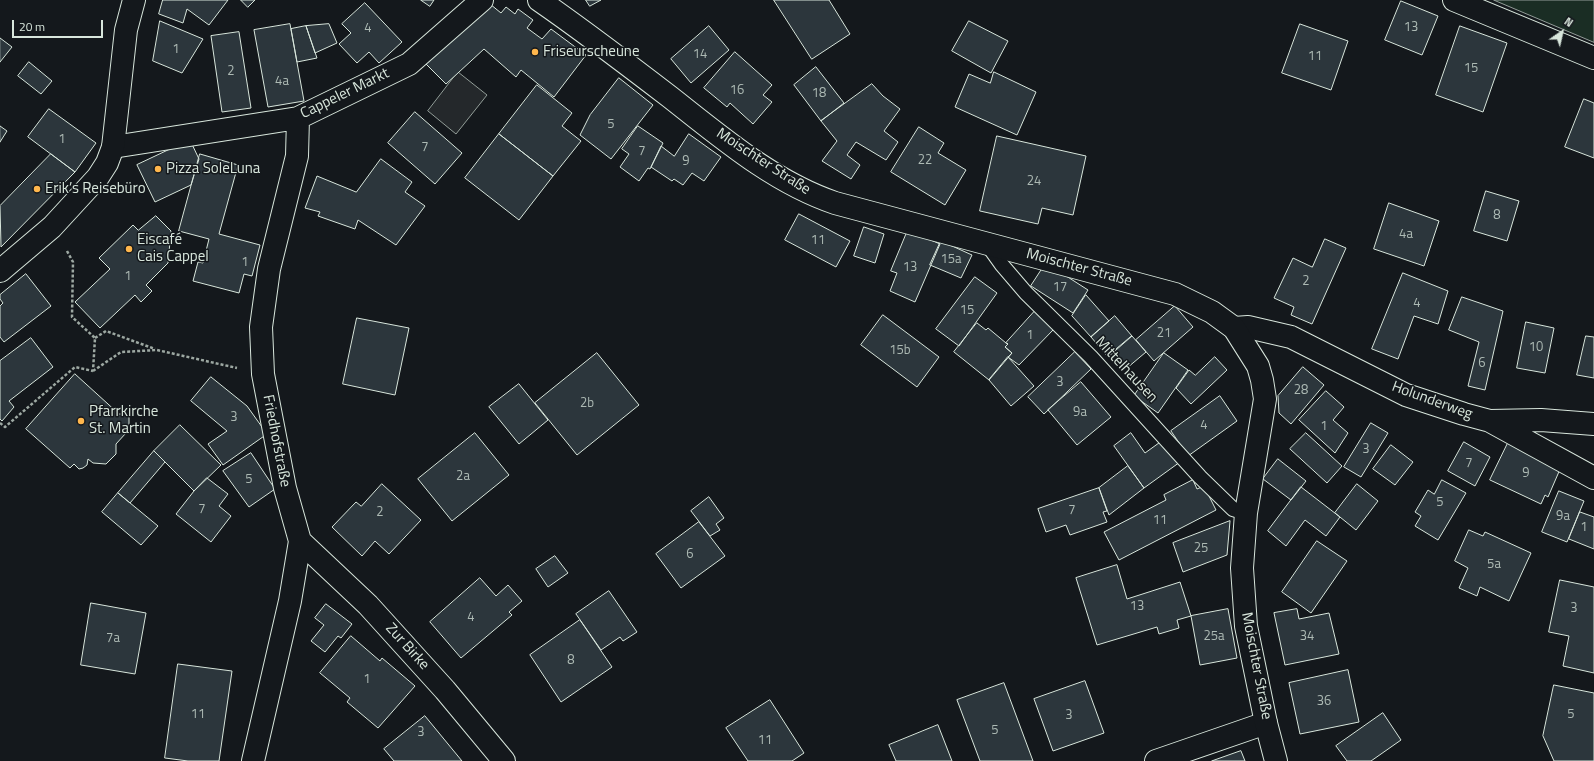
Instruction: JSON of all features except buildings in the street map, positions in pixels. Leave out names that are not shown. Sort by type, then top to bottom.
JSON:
[{"type":"street","points":[[0,271],[52,227],[98,177],[107,163],[114,147],[126,30],[134,0]]},
{"type":"street","name":"Cappeler Markt","points":[[114,147],[298,118],[409,64],[482,0]]},
{"type":"street","name":"Moischter Straße","points":[[539,0],[611,51],[731,144],[801,189],[835,203],[1175,294],[1212,312],[1234,328],[1258,366],[1264,399],[1246,513],[1242,568],[1246,626],[1266,723],[1276,761]]},
{"type":"street","points":[[1454,0],[1594,58]]},
{"type":"street","name":"Friedhofstraße","points":[[253,761],[290,601],[300,541],[285,488],[263,374],[261,327],[269,269],[297,156],[298,118]]},
{"type":"street","name":"Holunderweg","points":[[1234,328],[1248,327],[1291,337],[1406,395],[1490,421],[1541,420],[1594,424]]},
{"type":"street","points":[[1490,421],[1594,478]]},
{"type":"street","name":"Zur Birke","points":[[300,541],[368,605],[445,690],[504,761]]},
{"type":"street","points":[[1156,761],[1266,723]]},
{"type":"lane","name":"Mittelhausen","points":[[987,244],[1002,265],[1026,293],[1091,357],[1200,476],[1233,509],[1246,513]]},
{"type":"path","points":[[52,227],[74,262],[72,317],[94,338],[93,371]]},
{"type":"path","points":[[94,338],[106,331],[157,350],[263,374]]},
{"type":"path","points":[[0,423],[5,427],[75,368],[93,371],[121,352],[157,350]]},
{"type":"green space","points":[[1494,0],[1594,0],[1594,42]]},
{"type":"shaded area","points":[[458,72],[487,95],[456,134],[428,111]]},
{"type":"place","name":"Friseurscheune","points":[[535,52]]},
{"type":"place","name":"Pizza SoleLuna","points":[[158,169]]},
{"type":"place","name":"Erik’s Reisebüro","points":[[37,189]]},
{"type":"place","name":"Eiscafé Cais Cappel","points":[[129,249]]},
{"type":"place","name":"Pfarrkirche St. Martin","points":[[81,421]]}]
